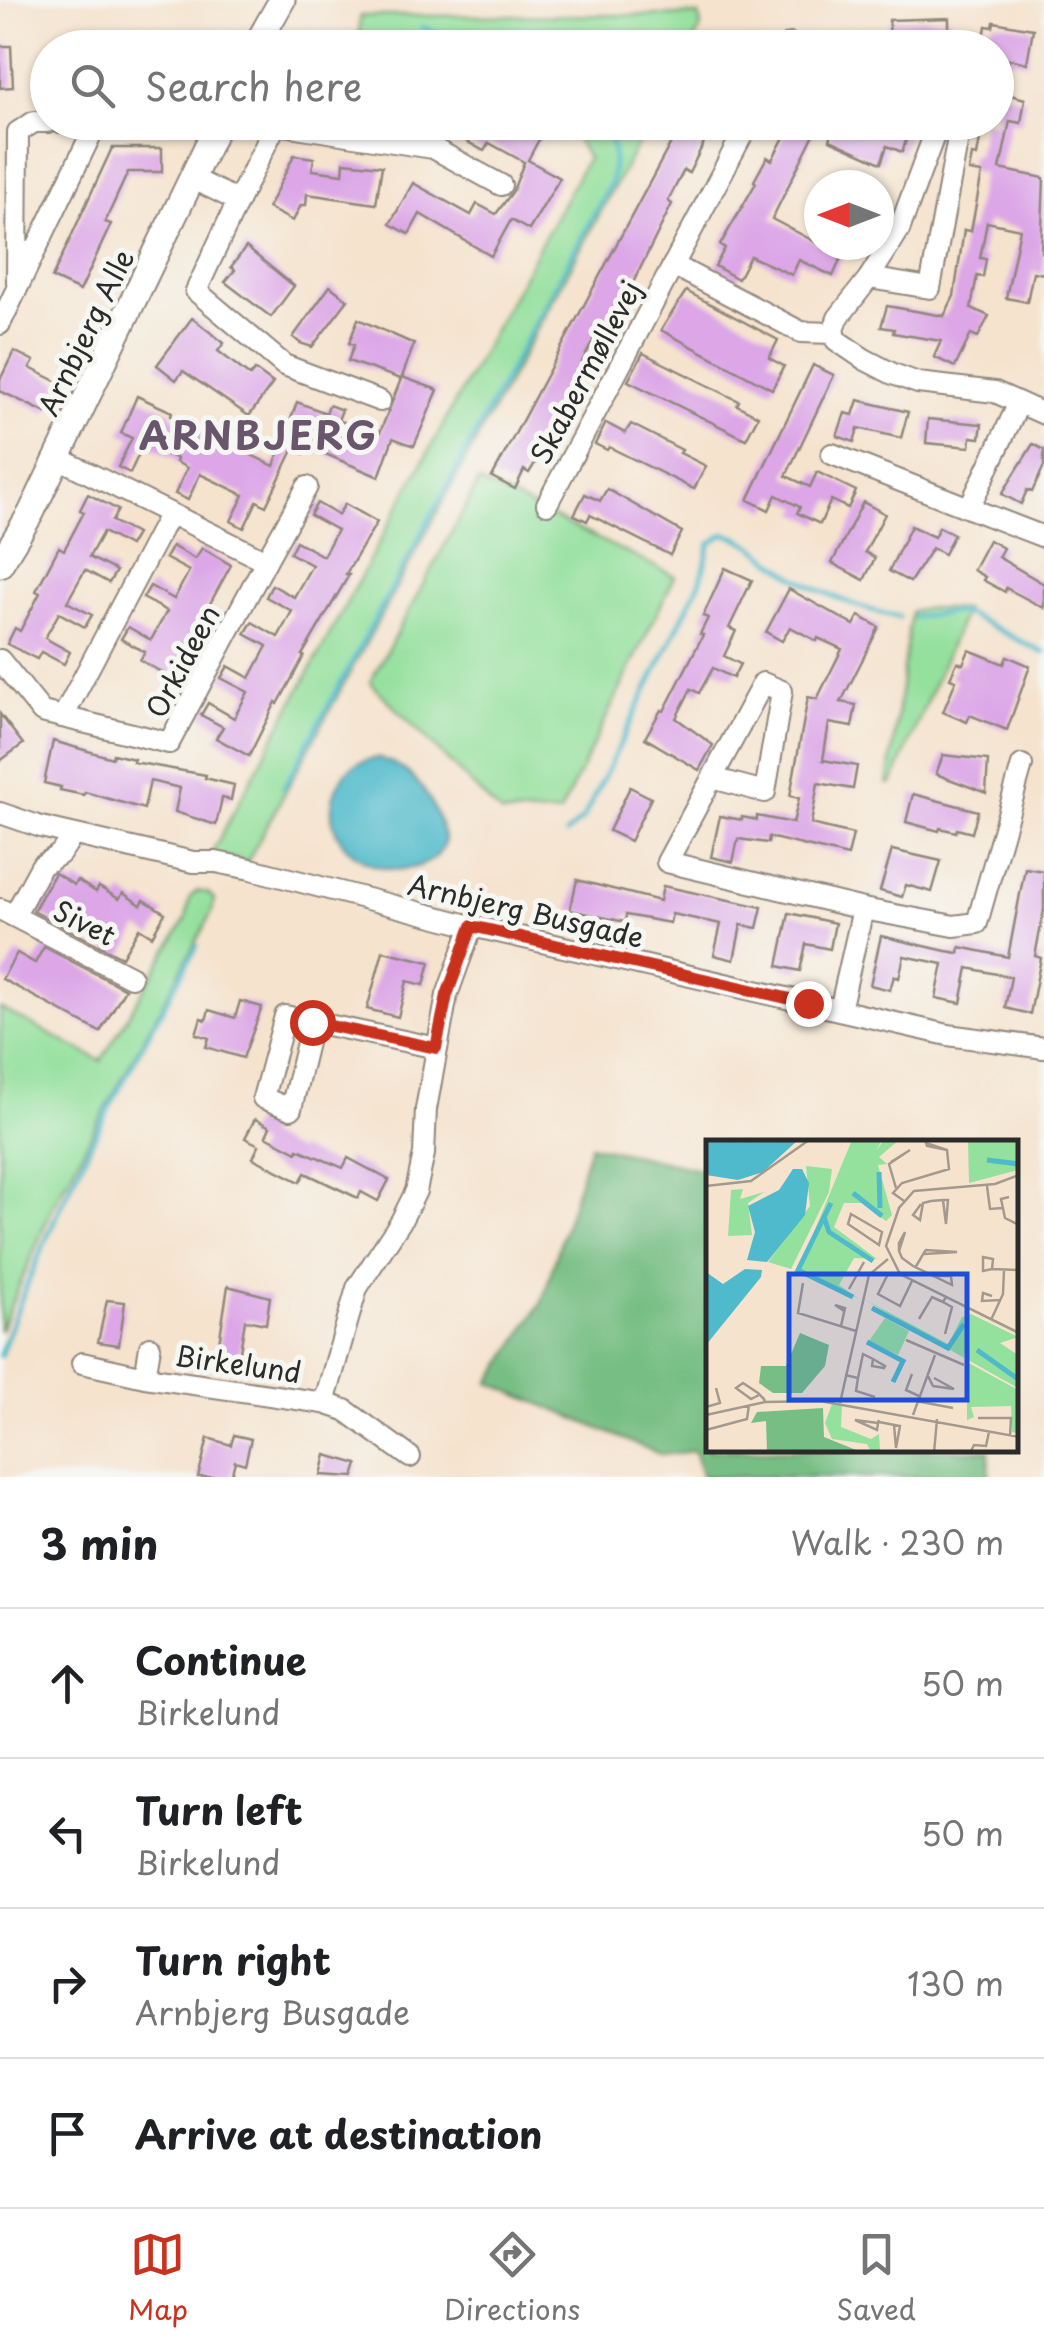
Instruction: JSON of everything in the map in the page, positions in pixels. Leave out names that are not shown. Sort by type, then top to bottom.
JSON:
[{"type":"street","points":[[265,30],[282,0]]},
{"type":"street","points":[[16,289],[18,132],[30,124]]},
{"type":"street","points":[[0,324],[88,140]]},
{"type":"street","name":"Arnbjerg Alle","points":[[1,562],[31,514],[210,140]]},
{"type":"street","points":[[268,140],[196,291],[284,364],[380,401]]},
{"type":"street","points":[[381,140],[433,148],[501,185]]},
{"type":"street","name":"Skabermøllevej","points":[[547,504],[739,140]]},
{"type":"street","points":[[833,332],[838,318],[900,230],[932,140]]},
{"type":"street","points":[[869,278],[930,288],[958,140]]},
{"type":"street","points":[[192,178],[238,201]]},
{"type":"street","name":"Skabermøllevej","points":[[673,265],[801,332],[833,332],[836,340],[850,350],[893,374],[918,383],[994,392],[1044,414]]},
{"type":"street","points":[[969,508],[1018,403]]},
{"type":"street","points":[[832,454],[1044,537]]},
{"type":"street","points":[[58,458],[266,561]]},
{"type":"street","name":"Orkideen","points":[[0,660],[42,712],[170,743],[307,487]]},
{"type":"street","points":[[63,716],[170,515]]},
{"type":"street","points":[[712,778],[765,792],[782,691],[763,683],[712,778],[668,862],[863,909],[954,926],[977,922],[1022,765]]},
{"type":"street","name":"Arnbjerg Busgade","points":[[0,813],[73,835],[192,862],[216,862],[472,926],[840,1010],[962,1037],[1044,1048]]},
{"type":"street","name":"Sivet","points":[[73,835],[60,854],[41,866],[7,912],[131,976]]},
{"type":"street","points":[[840,1010],[863,909]]},
{"type":"street","name":"Birkelund","points":[[324,1404],[357,1288],[416,1191],[424,1154],[426,1108],[447,995],[472,926]]},
{"type":"street","points":[[312,1022],[436,1048]]},
{"type":"street","name":"Birkelund","points":[[144,1377],[150,1348]]},
{"type":"street","name":"Birkelund","points":[[82,1363],[345,1410],[410,1457]]},
{"type":"green space","points":[[699,15],[701,28],[359,30],[360,16]]},
{"type":"green space","points":[[577,140],[640,140],[247,862],[211,854],[587,158]]},
{"type":"green space","points":[[479,482],[675,576],[560,813],[501,814],[370,682]]},
{"type":"green space","points":[[965,610],[892,784],[888,784],[911,611]]},
{"type":"green space","points":[[197,891],[214,899],[212,912],[53,1206],[0,1331],[0,1008],[101,1061],[186,919],[190,897]]},
{"type":"green space","points":[[590,1145],[706,1170],[706,1452],[989,1452],[989,1477],[702,1477],[694,1451],[662,1455],[490,1383],[542,1302]]},
{"type":"water","points":[[378,758],[404,770],[430,802],[445,841],[432,860],[412,868],[391,869],[354,855],[341,841],[333,823],[332,803],[340,781],[356,764]]},
{"type":"building","points":[[949,18],[949,30],[889,30],[889,20]]},
{"type":"building","points":[[994,22],[1033,29],[1027,63],[1014,60],[1014,30],[985,30],[986,26],[993,27]]},
{"type":"building","points":[[0,46],[11,46],[13,87],[0,88]]},
{"type":"building","points":[[1014,96],[1025,99],[1021,123],[1014,122]]},
{"type":"building","points":[[464,140],[539,140],[528,160],[560,178],[529,230],[511,220],[491,256],[420,214],[409,234],[390,224],[413,183],[471,215],[477,204],[496,214],[513,191],[524,162],[489,143],[484,151]]},
{"type":"building","points":[[672,140],[705,140],[689,173],[684,170],[668,201],[672,204],[628,293],[625,291],[604,334],[598,331],[582,362],[587,365],[529,473],[524,470],[515,489],[492,477]]},
{"type":"building","points":[[783,140],[811,140],[772,219],[804,236],[804,260],[840,260],[833,276],[799,260],[792,275],[750,256],[738,279],[715,266],[725,248],[720,245],[767,157],[772,160]]},
{"type":"building","points":[[830,140],[906,140],[902,152],[887,146],[881,163]]},
{"type":"building","points":[[980,140],[1006,140],[1000,169],[1044,178],[1044,274],[1033,272],[1027,302],[1006,298],[1020,229],[987,222],[980,258],[986,259],[983,277],[977,276],[971,308],[989,316],[978,337],[971,334],[955,367],[934,357],[941,341],[893,333],[894,329],[881,327],[887,306],[944,316],[954,296],[964,230],[971,231],[982,173],[969,171],[972,155],[977,156]]},
{"type":"building","points":[[112,148],[162,148],[162,172],[128,172],[105,222],[111,224],[80,291],[52,278]]},
{"type":"building","points":[[294,155],[314,158],[312,170],[343,174],[344,162],[382,166],[376,204],[307,194],[306,205],[301,205],[293,221],[268,208]]},
{"type":"building","points":[[246,247],[294,286],[271,317],[225,282]]},
{"type":"building","points":[[330,286],[348,300],[312,347],[300,343],[293,337]]},
{"type":"building","points":[[686,291],[778,340],[769,358],[784,366],[772,389],[661,330]]},
{"type":"building","points":[[192,318],[224,343],[218,351],[250,376],[255,370],[273,383],[249,416],[183,371],[176,380],[157,365]]},
{"type":"building","points":[[358,319],[414,344],[402,377],[438,390],[414,446],[393,438],[379,477],[307,446],[304,454],[293,450],[266,506],[257,501],[244,528],[231,521],[244,495],[200,474],[188,500],[175,494],[187,468],[144,443],[130,473],[118,467],[132,438],[121,433],[137,396],[274,466],[297,402],[326,413],[329,405],[342,410],[338,420],[379,435],[401,379],[348,361],[354,345],[349,343]]},
{"type":"building","points":[[14,351],[34,361],[30,368],[60,383],[46,413],[0,391],[0,380]]},
{"type":"building","points":[[643,353],[739,401],[737,405],[758,416],[746,439],[628,381]]},
{"type":"building","points":[[813,365],[834,375],[786,476],[810,487],[817,472],[856,491],[848,508],[831,500],[820,524],[797,513],[800,507],[776,495],[769,510],[748,500]]},
{"type":"building","points":[[858,400],[908,412],[901,438],[858,428],[854,442],[837,436],[845,413],[853,415]]},
{"type":"building","points":[[928,419],[982,424],[980,438],[971,437],[970,447],[926,443]]},
{"type":"building","points":[[606,423],[625,433],[631,424],[706,466],[694,489],[609,447],[607,450],[595,444]]},
{"type":"building","points":[[1033,444],[1044,450],[1044,466],[1032,492],[1027,490],[1021,504],[1002,494]]},
{"type":"building","points":[[607,489],[682,532],[670,555],[590,515],[587,521],[574,515],[585,494],[600,501]]},
{"type":"building","points":[[88,494],[118,510],[112,521],[136,534],[129,546],[103,532],[89,557],[116,571],[109,583],[85,570],[67,602],[92,615],[85,627],[59,613],[45,638],[70,652],[64,664],[41,652],[37,659],[7,644],[15,628],[20,631],[59,547],[64,550],[84,512],[80,510]]},
{"type":"building","points":[[863,502],[885,514],[865,552],[875,558],[864,580],[832,563]]},
{"type":"building","points":[[317,503],[338,515],[345,504],[377,522],[249,756],[216,738],[223,727],[201,715],[208,703],[234,718],[248,692],[221,678],[228,666],[250,678],[267,646],[245,634],[252,622],[278,637],[292,611],[266,597],[272,585],[294,597],[312,565],[290,553],[296,541],[323,556],[337,530],[310,515]]},
{"type":"building","points":[[911,526],[934,537],[939,527],[954,534],[944,554],[932,548],[910,582],[889,571]]},
{"type":"building","points":[[989,540],[1003,548],[998,557],[1044,584],[1044,608],[1006,588],[1005,592],[973,570]]},
{"type":"building","points":[[172,546],[195,559],[202,548],[231,565],[170,677],[140,660],[145,652],[121,639],[128,627],[151,640],[167,611],[143,598],[150,586],[174,599],[189,571],[165,558]]},
{"type":"building","points":[[725,568],[752,580],[729,628],[736,631],[724,656],[740,664],[733,678],[713,668],[699,693],[691,689],[676,718],[713,745],[699,770],[645,738],[661,710],[664,711],[703,635],[700,634],[708,618],[703,616]]},
{"type":"building","points":[[789,589],[854,625],[859,616],[879,627],[841,702],[856,705],[852,727],[829,723],[823,760],[857,766],[853,789],[818,783],[811,824],[853,834],[848,856],[769,837],[768,843],[738,839],[733,862],[711,857],[720,816],[757,820],[757,816],[793,823],[799,798],[790,796],[808,697],[817,699],[842,649],[790,627],[782,641],[766,632]]},
{"type":"building","points":[[969,650],[1004,664],[1007,656],[1030,666],[1007,730],[970,715],[967,722],[943,712],[956,680],[950,678],[957,662],[963,664]]},
{"type":"building","points":[[0,714],[23,744],[0,761]]},
{"type":"building","points":[[53,741],[112,758],[113,754],[134,759],[133,762],[206,775],[205,778],[234,785],[231,800],[222,798],[216,825],[175,812],[180,788],[150,781],[144,809],[85,792],[84,795],[60,790],[61,787],[44,783]]},
{"type":"building","points":[[943,755],[988,760],[986,793],[936,774]]},
{"type":"building","points":[[630,787],[651,798],[630,841],[609,831]]},
{"type":"building","points":[[913,794],[978,811],[972,833],[957,829],[939,831],[906,822]]},
{"type":"building","points":[[892,850],[941,861],[932,892],[906,885],[902,897],[880,891]]},
{"type":"building","points":[[1025,868],[1044,871],[1044,910],[1035,956],[1041,958],[1030,1014],[1005,1008],[1011,977],[968,968],[961,1003],[936,998],[943,964],[904,956],[899,978],[894,976],[890,990],[870,985],[881,936],[946,951],[959,953],[960,947],[1008,957]]},
{"type":"building","points":[[55,873],[74,885],[77,880],[96,892],[99,887],[119,899],[123,893],[141,905],[144,900],[165,913],[152,936],[139,928],[122,957],[33,911]]},
{"type":"building","points":[[577,880],[660,901],[663,886],[762,907],[757,928],[741,925],[734,960],[714,955],[721,924],[672,914],[670,923],[626,915],[625,922],[570,910]]},
{"type":"building","points":[[789,913],[835,923],[830,949],[806,944],[800,971],[778,966]]},
{"type":"building","points":[[44,947],[125,989],[100,1032],[2,979],[17,953],[35,963]]},
{"type":"building","points":[[383,951],[430,962],[424,985],[407,981],[398,1017],[367,1009]]},
{"type":"building","points":[[240,1001],[262,1007],[243,1058],[206,1047],[209,1038],[196,1034],[201,1018],[206,1020],[209,1010],[235,1018]]},
{"type":"building","points":[[255,1119],[270,1127],[266,1136],[297,1152],[298,1149],[343,1168],[348,1158],[389,1180],[378,1201],[361,1192],[358,1198],[305,1173],[300,1182],[253,1158],[259,1145],[245,1138]]},
{"type":"building","points":[[228,1286],[270,1297],[266,1324],[245,1320],[238,1365],[216,1362]]},
{"type":"building","points":[[107,1300],[125,1302],[119,1345],[98,1342]]},
{"type":"building","points":[[234,1435],[251,1439],[245,1464],[235,1461],[231,1477],[198,1477],[208,1438],[231,1445]]},
{"type":"building","points":[[326,1455],[358,1464],[354,1477],[321,1475]]},
{"type":"waterway","points":[[422,27],[430,30]]},
{"type":"waterway","points":[[284,788],[611,183],[610,140]]},
{"type":"waterway","points":[[566,834],[583,819],[701,580],[710,544],[724,534],[744,541],[821,590],[860,607],[899,617]]},
{"type":"waterway","points":[[914,617],[958,612],[969,615],[1044,653]]},
{"type":"waterway","points":[[0,1356],[65,1198],[115,1096],[197,946]]},
{"type":"district","name":"ARNBJERG","points":[[259,434]]},
{"type":"route","points":[[312,1022],[436,1048],[447,995],[472,926],[808,1003]]}]
